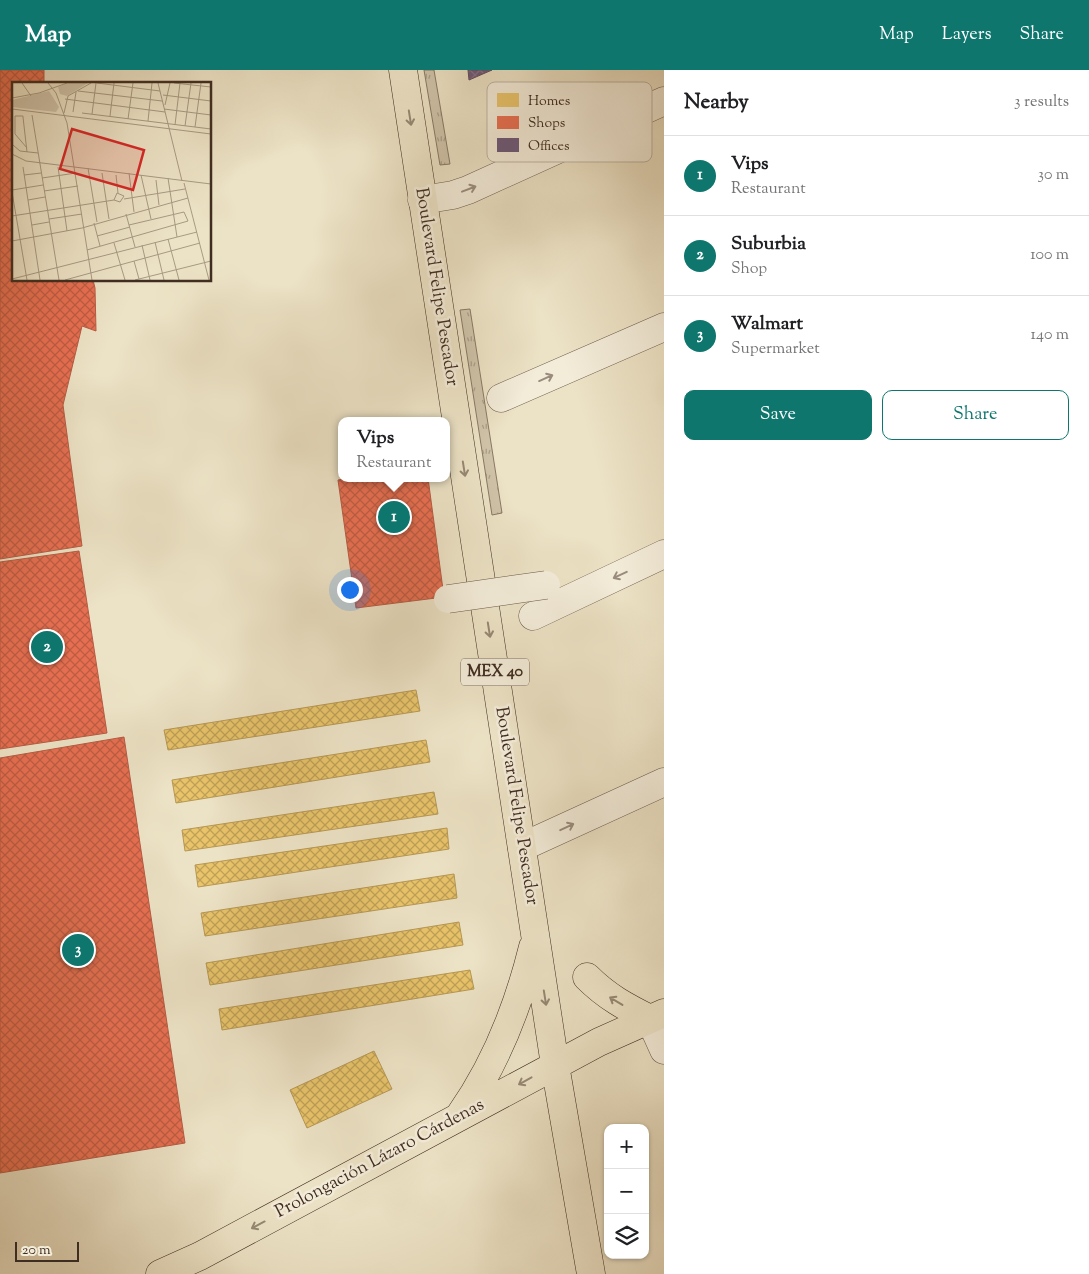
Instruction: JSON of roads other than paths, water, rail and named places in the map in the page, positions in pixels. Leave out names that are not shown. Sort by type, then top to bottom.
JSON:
[{"type":"main road","name":"Boulevard Felipe Pescador","points":[[403,70],[555,1065],[591,1274]]},
{"type":"main road","points":[[458,1117],[488,1071],[501,1046],[512,1020],[536,938]]},
{"type":"main road","points":[[587,977],[600,991],[615,1001],[657,1016]]},
{"type":"main road","name":"Prolongación Lázaro Cárdenas","points":[[160,1274],[200,1256],[599,1042],[657,1016]]},
{"type":"street","points":[[652,106],[664,101]]},
{"type":"street","points":[[422,200],[453,195],[468,190],[530,162]]},
{"type":"street","points":[[501,398],[664,327]]},
{"type":"street","points":[[533,616],[664,554]]},
{"type":"street","points":[[448,599],[546,585]]},
{"type":"street","points":[[522,847],[664,782]]},
{"type":"street","points":[[657,1016],[664,1050]]},
{"type":"place","name":"Vips","points":[[394,517]]},
{"type":"place","name":"Suburbia","points":[[47,647]]},
{"type":"place","name":"Walmart","points":[[78,950]]}]
